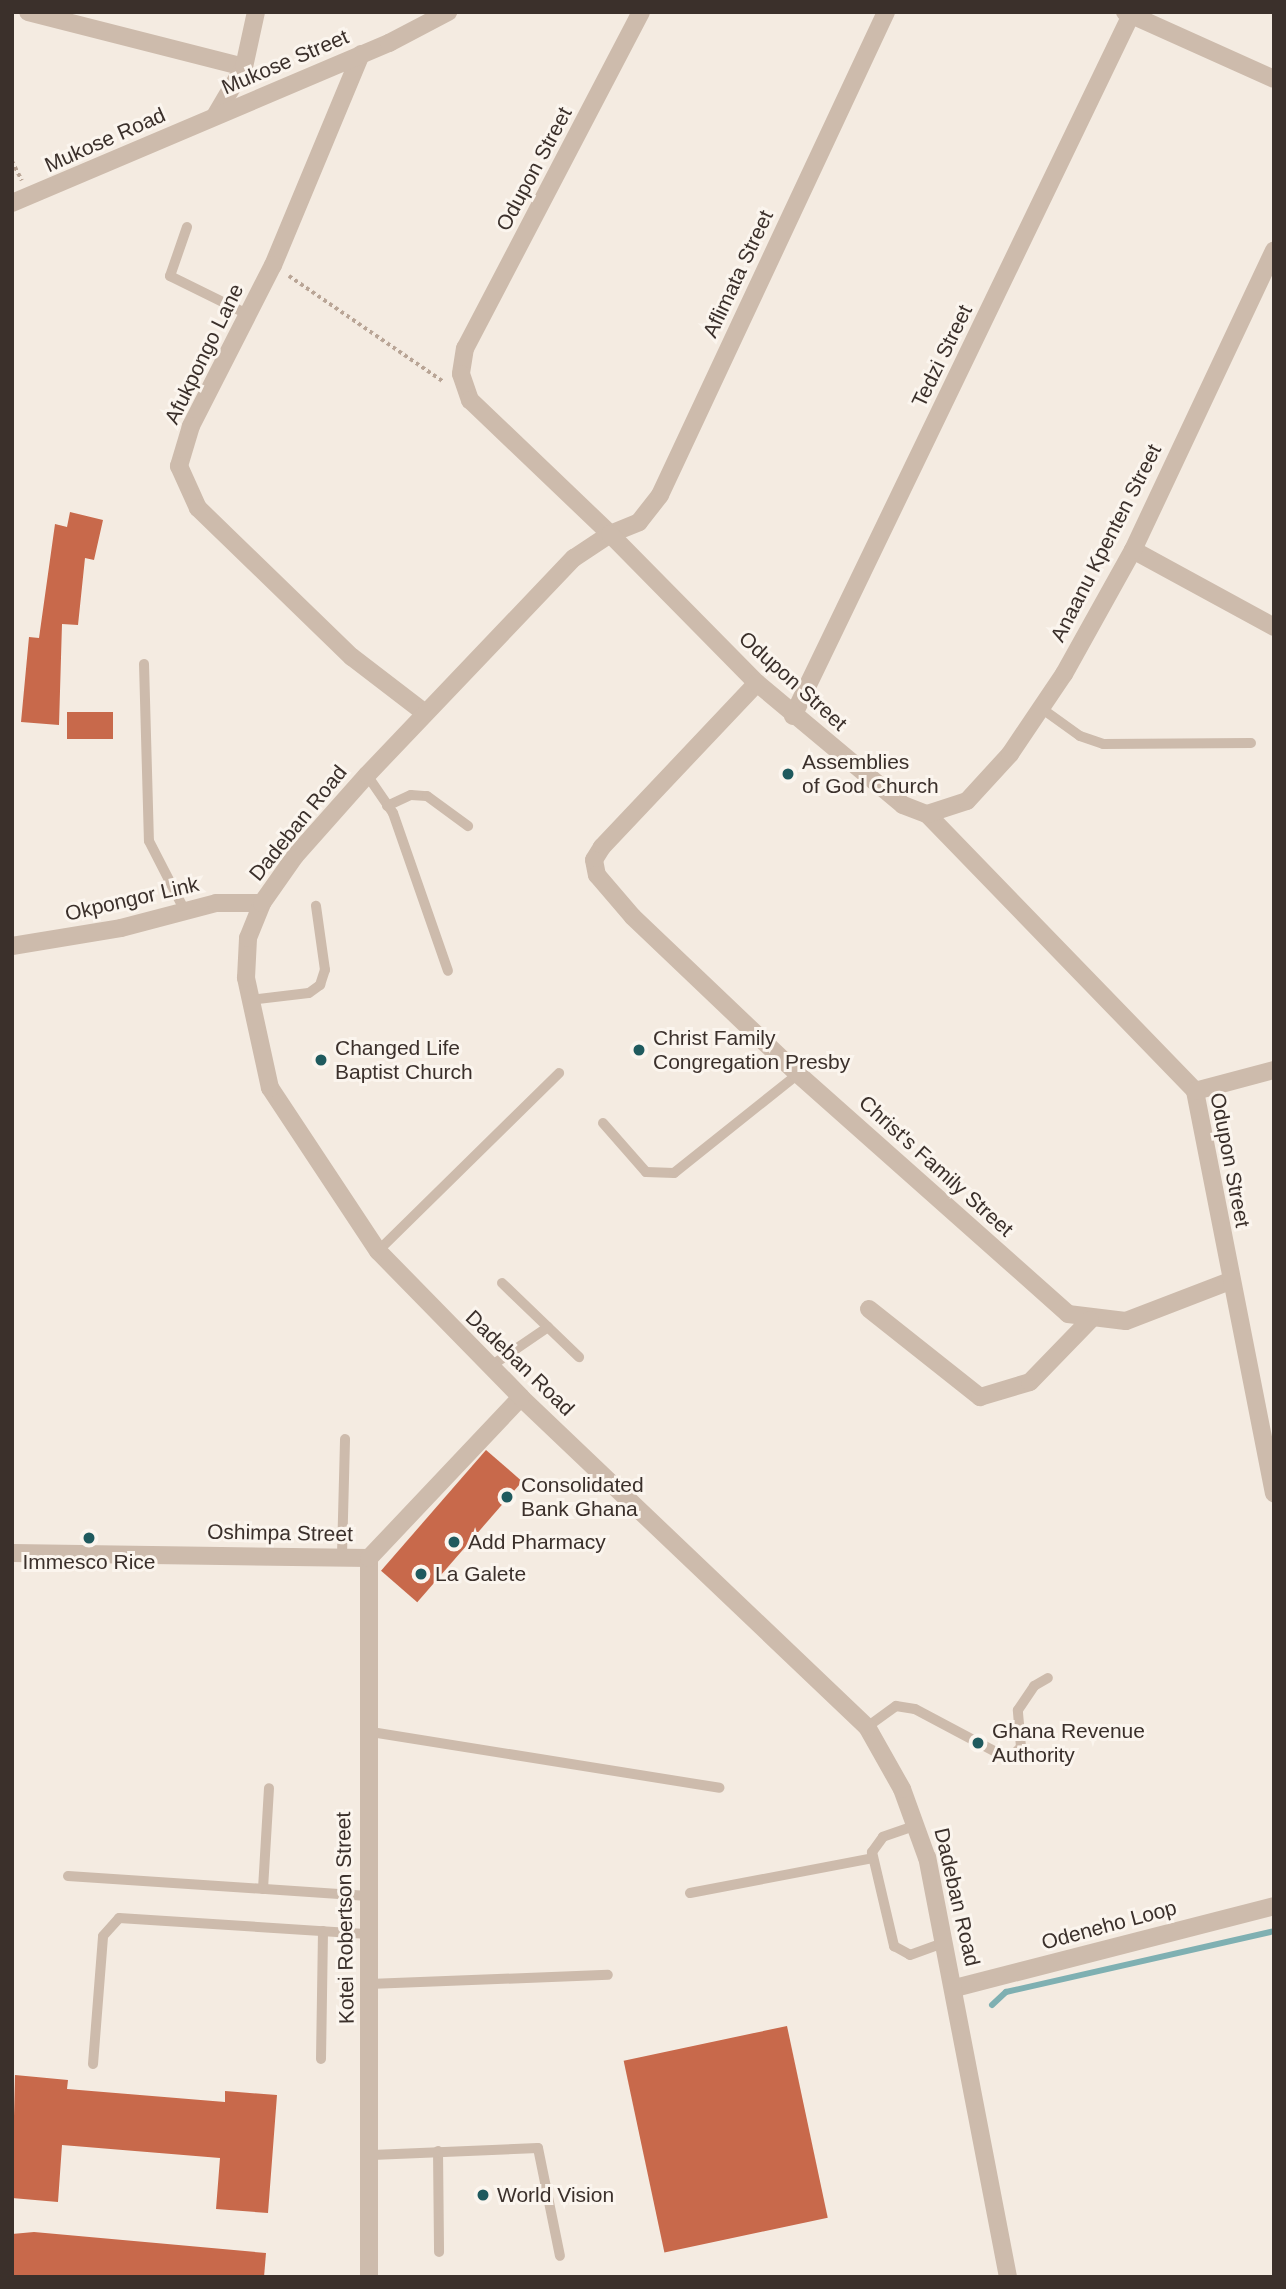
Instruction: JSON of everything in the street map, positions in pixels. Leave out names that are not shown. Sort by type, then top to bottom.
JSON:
[{"type":"street","points":[[28,12],[244,67]]},
{"type":"street","points":[[215,116],[244,67],[256,12]]},
{"type":"street","name":"Mukose Street","points":[[215,116],[361,54],[448,12]]},
{"type":"street","name":"Odupon Street","points":[[641,12],[465,348],[461,374],[470,400],[610,534],[793,716],[903,805],[927,814],[1195,1091],[1230,1281],[1274,1493]]},
{"type":"street","name":"Aflimata Street","points":[[610,534],[639,522],[660,495],[886,12]]},
{"type":"street","points":[[1128,14],[1274,79]]},
{"type":"street","name":"Tedzi Street","points":[[793,716],[1128,14]]},
{"type":"street","name":"Afukpongo Lane","points":[[361,54],[272,265],[191,426],[179,466],[198,508],[352,657],[425,713]]},
{"type":"street","name":"Mukose Road","points":[[12,203],[215,116]]},
{"type":"street","name":"Anaanu Kpenten Street","points":[[927,814],[967,802],[981,790],[1041,708],[1133,550],[1274,250]]},
{"type":"street","name":"Dadeban Road","points":[[610,534],[573,558],[366,775],[262,903],[248,937],[250,1000],[270,1088],[378,1251],[521,1397],[847,1702],[867,1727],[917,1825],[941,1944],[955,1989],[1009,2277]]},
{"type":"street","points":[[1133,550],[1274,627]]},
{"type":"street","name":"Christ's Family Street","points":[[757,683],[594,860],[597,875],[633,918],[798,1074],[1068,1314],[1090,1320],[1126,1321],[1230,1281]]},
{"type":"street","name":"Okpongor Link","points":[[12,946],[121,928],[184,909],[262,903]]},
{"type":"street","points":[[1195,1091],[1274,1070]]},
{"type":"street","points":[[869,1309],[980,1397],[1030,1382],[1090,1320]]},
{"type":"street","name":"Oshimpa Street","points":[[12,1553],[342,1555],[369,1558],[521,1397]]},
{"type":"street","name":"Kotei Robertson Street","points":[[369,1558],[365,1731],[372,2155],[369,2277]]},
{"type":"street","name":"Odeneho Loop","points":[[955,1989],[1274,1906]]},
{"type":"lane","points":[[187,227],[170,276],[247,314]]},
{"type":"lane","points":[[144,664],[149,841],[184,909]]},
{"type":"lane","points":[[1041,708],[1080,736],[1103,744],[1251,743]]},
{"type":"lane","points":[[366,775],[387,806],[448,971]]},
{"type":"lane","points":[[387,806],[411,795],[427,796],[468,826]]},
{"type":"lane","points":[[250,1000],[309,993],[320,985],[325,970],[316,906]]},
{"type":"lane","points":[[378,1251],[559,1073]]},
{"type":"lane","points":[[603,1123],[646,1172],[674,1173],[798,1074]]},
{"type":"lane","points":[[502,1283],[579,1357]]},
{"type":"lane","points":[[491,1366],[548,1327]]},
{"type":"lane","points":[[342,1555],[345,1439]]},
{"type":"lane","points":[[867,1727],[896,1706],[915,1709],[1009,1759],[1021,1747],[1018,1710],[1034,1686],[1048,1678]]},
{"type":"lane","points":[[365,1731],[719,1788]]},
{"type":"lane","points":[[263,1889],[269,1788]]},
{"type":"lane","points":[[917,1825],[883,1837],[875,1843],[873,1858],[894,1946],[910,1955],[941,1944]]},
{"type":"lane","points":[[690,1893],[873,1858]]},
{"type":"lane","points":[[68,1876],[368,1896]]},
{"type":"lane","points":[[93,2064],[103,1937],[119,1918],[368,1934]]},
{"type":"lane","points":[[321,2059],[323,1931]]},
{"type":"lane","points":[[369,1984],[608,1975]]},
{"type":"lane","points":[[372,2155],[538,2148],[560,2256]]},
{"type":"lane","points":[[438,2151],[439,2252]]},
{"type":"path","points":[[272,265],[470,400]]},
{"type":"building","points":[[70,512],[103,520],[94,560],[85,558],[78,625],[62,624],[59,725],[21,722],[29,637],[39,638],[55,524],[67,527]]},
{"type":"building","points":[[67,712],[113,712],[113,739],[67,739]]},
{"type":"building","points":[[486,1450],[522,1481],[417,1602],[381,1571]]},
{"type":"building","points":[[787,2026],[828,2218],[664,2252],[624,2061]]},
{"type":"building","points":[[15,2075],[68,2080],[67,2089],[225,2102],[225,2091],[277,2095],[268,2213],[216,2209],[220,2158],[62,2145],[58,2202],[12,2198]]},
{"type":"building","points":[[34,2232],[266,2253],[264,2277],[12,2277],[12,2234]]},
{"type":"waterway","points":[[992,2005],[1006,1992],[1274,1931]]},
{"type":"place","name":"Assemblies of God Church","points":[[788,774]]},
{"type":"place","name":"Christ Family Congregation Presby","points":[[639,1050]]},
{"type":"place","name":"Changed Life Baptist Church","points":[[321,1060]]},
{"type":"place","name":"Consolidated Bank Ghana","points":[[507,1497]]},
{"type":"place","name":"Immesco Rice","points":[[89,1538]]},
{"type":"place","name":"Add Pharmacy","points":[[454,1542]]},
{"type":"place","name":"La Galete","points":[[421,1574]]},
{"type":"place","name":"Ghana Revenue Authority","points":[[978,1743]]},
{"type":"place","name":"World Vision","points":[[483,2195]]}]
